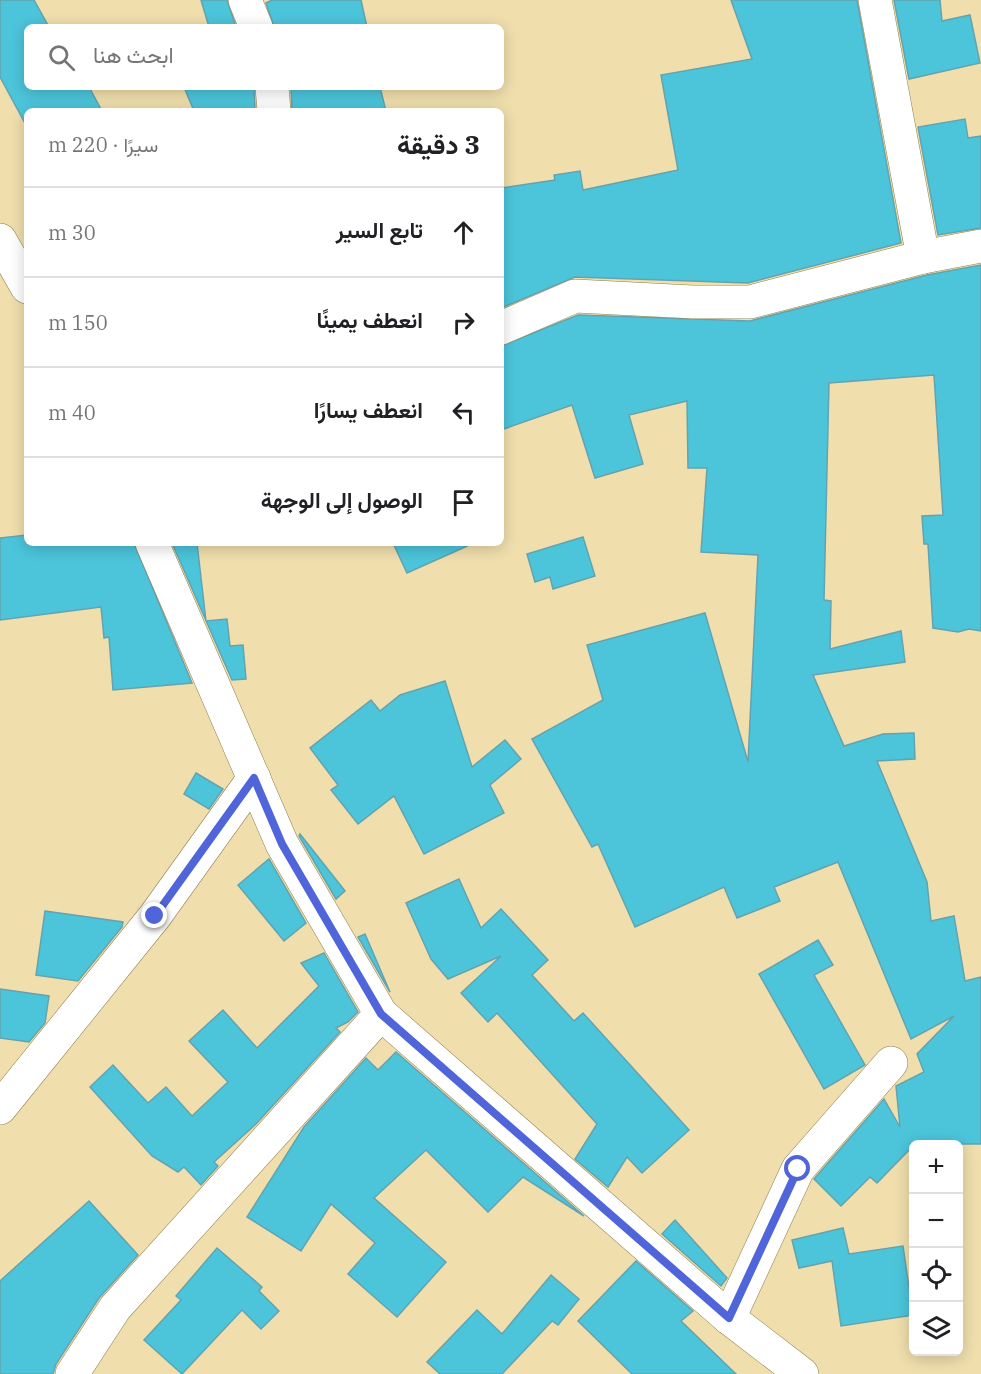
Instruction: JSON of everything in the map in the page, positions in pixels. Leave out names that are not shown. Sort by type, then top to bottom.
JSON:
[{"type":"street","points":[[245,0],[255,24]]},
{"type":"street","points":[[875,0],[922,257]]},
{"type":"street","points":[[272,90],[274,108]]},
{"type":"street","points":[[0,240],[24,282]]},
{"type":"street","points":[[504,327],[575,296],[750,302],[922,257],[981,246]]},
{"type":"street","points":[[153,546],[282,844],[381,1014],[729,1318],[802,1374]]},
{"type":"street","points":[[0,1108],[155,916],[254,778]]},
{"type":"street","points":[[72,1374],[115,1308],[381,1014]]},
{"type":"street","points":[[729,1318],[798,1169],[891,1063]]},
{"type":"building","points":[[0,0],[34,0],[47,24],[24,24],[24,90],[91,90],[100,108],[24,108],[24,121],[0,77]]},
{"type":"building","points":[[201,0],[227,0],[235,24],[208,24]]},
{"type":"building","points":[[272,0],[361,0],[366,24],[273,24],[266,3]]},
{"type":"building","points":[[731,0],[857,0],[901,243],[748,283],[575,277],[504,307],[504,188],[555,180],[554,175],[580,171],[583,190],[678,170],[661,75],[752,59]]},
{"type":"building","points":[[894,0],[940,0],[942,21],[970,15],[980,63],[909,79]]},
{"type":"building","points":[[185,90],[254,90],[255,108],[193,108]]},
{"type":"building","points":[[291,90],[381,90],[385,108],[292,108]]},
{"type":"building","points":[[965,119],[968,138],[981,136],[981,228],[938,235],[918,127]]},
{"type":"building","points":[[981,265],[981,631],[969,629],[958,632],[933,628],[928,544],[924,544],[922,516],[943,515],[934,375],[829,383],[824,600],[831,601],[830,649],[901,631],[905,662],[813,675],[844,746],[883,734],[914,733],[915,759],[877,761],[927,882],[931,921],[954,916],[965,981],[981,977],[981,1144],[963,1144],[963,1140],[909,1140],[909,1150],[877,1183],[870,1177],[841,1206],[814,1179],[884,1099],[900,1127],[896,1086],[924,1072],[917,1054],[954,1016],[911,1039],[838,862],[774,887],[780,901],[737,918],[724,887],[635,927],[598,844],[592,847],[532,739],[603,700],[587,645],[705,613],[748,762],[758,555],[701,552],[707,468],[688,468],[687,401],[629,415],[643,464],[595,478],[572,405],[504,429],[504,345],[578,315],[750,321],[927,275]]},
{"type":"building","points":[[24,535],[24,546],[135,546],[192,683],[113,690],[109,637],[104,638],[101,607],[0,620],[0,538]]},
{"type":"building","points":[[583,537],[595,576],[553,589],[550,577],[535,582],[527,554]]},
{"type":"building","points":[[173,546],[197,546],[206,621]]},
{"type":"building","points":[[394,546],[467,546],[407,573]]},
{"type":"building","points":[[227,619],[230,646],[243,645],[246,679],[232,680],[206,621]]},
{"type":"building","points":[[445,681],[472,767],[505,740],[521,759],[490,785],[504,813],[424,854],[394,796],[358,824],[331,790],[338,785],[310,748],[371,700],[380,711],[400,695]]},
{"type":"building","points":[[196,773],[223,789],[209,809],[184,794]]},
{"type":"building","points":[[300,834],[345,891],[336,899],[299,836]]},
{"type":"building","points":[[269,859],[306,923],[284,941],[238,885]]},
{"type":"building","points":[[459,879],[481,928],[501,909],[548,960],[532,975],[574,1021],[583,1013],[689,1130],[642,1173],[627,1157],[608,1187],[575,1159],[597,1124],[497,1013],[488,1022],[461,993],[501,956],[448,979],[431,959],[406,903]]},
{"type":"building","points":[[45,911],[123,922],[122,927],[78,981],[36,975]]},
{"type":"building","points":[[365,934],[390,992],[358,937]]},
{"type":"building","points":[[818,940],[833,965],[814,975],[865,1065],[824,1089],[759,974]]},
{"type":"building","points":[[324,953],[358,1012],[348,1022],[336,1028],[340,1032],[256,1124],[214,1162],[218,1166],[201,1185],[184,1167],[178,1172],[152,1156],[90,1087],[113,1065],[148,1103],[166,1087],[192,1116],[228,1082],[189,1041],[223,1010],[257,1048],[319,986],[301,963]]},
{"type":"building","points":[[0,989],[49,996],[45,1023],[29,1042],[0,1038]]},
{"type":"building","points":[[396,1052],[584,1216],[523,1177],[488,1212],[426,1150],[374,1198],[446,1262],[397,1317],[348,1274],[375,1243],[331,1204],[301,1251],[247,1217],[304,1127],[366,1058],[378,1070]]},
{"type":"building","points":[[89,1201],[138,1255],[99,1298],[56,1364],[53,1374],[0,1374],[0,1281]]},
{"type":"building","points":[[675,1220],[727,1278],[721,1286],[662,1234]]},
{"type":"building","points":[[843,1228],[849,1254],[903,1246],[909,1287],[909,1316],[841,1326],[832,1261],[799,1268],[792,1240]]},
{"type":"building","points":[[217,1248],[262,1287],[259,1291],[279,1311],[261,1329],[242,1310],[182,1374],[144,1340],[181,1300],[176,1296]]},
{"type":"building","points":[[636,1261],[693,1311],[681,1321],[736,1374],[632,1374],[578,1321]]},
{"type":"building","points":[[551,1275],[579,1299],[558,1325],[552,1321],[502,1374],[440,1374],[427,1362],[477,1310],[502,1334]]},
{"type":"route","points":[[155,916],[254,778],[282,844],[381,1014],[729,1318],[798,1169]]}]
